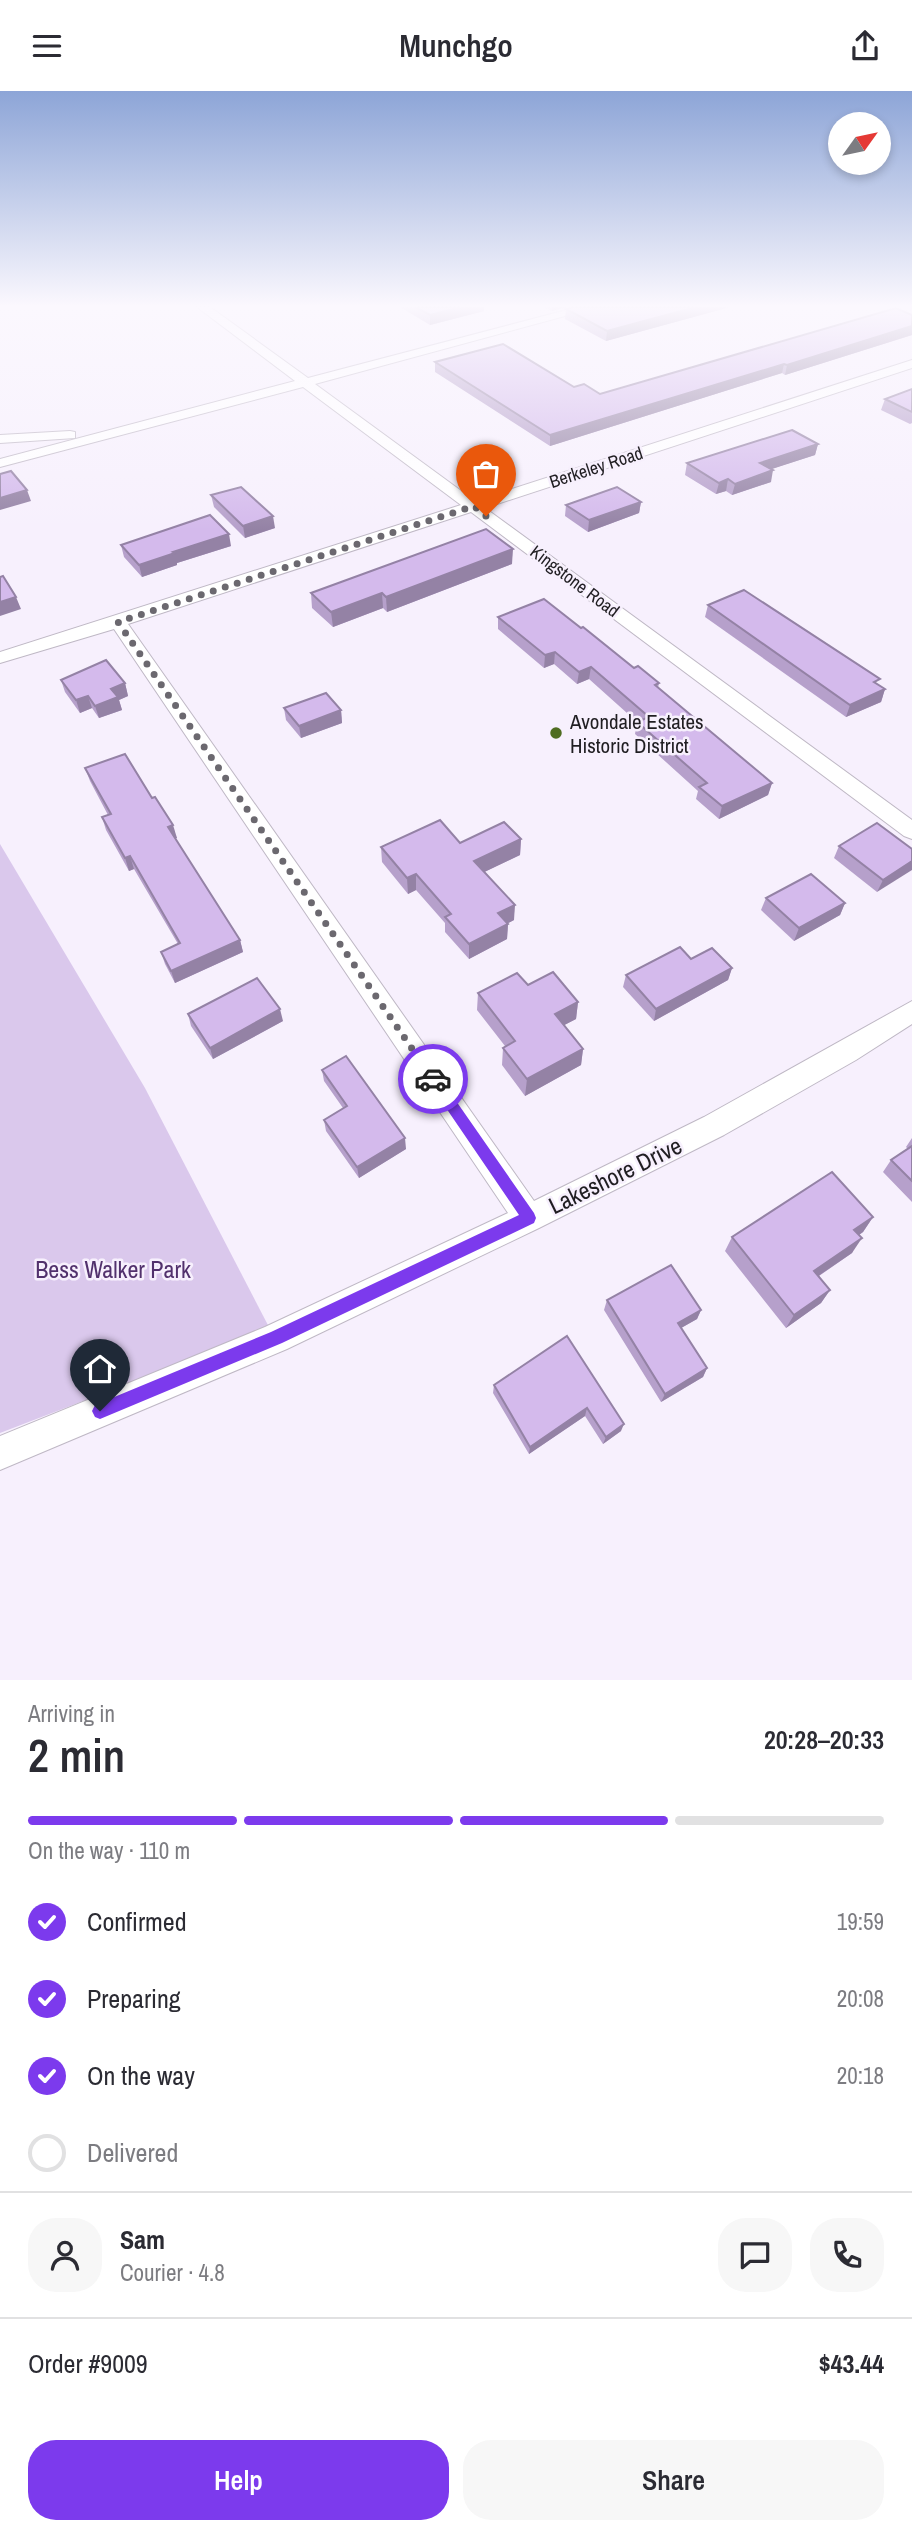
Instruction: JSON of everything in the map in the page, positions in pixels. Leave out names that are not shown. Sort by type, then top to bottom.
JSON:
[{"type":"street","points":[[0,463],[310,381]]},
{"type":"street","name":"Berkeley Road","points":[[0,658],[859,381]]},
{"type":"street","name":"Kingstone Road","points":[[307,382],[912,831]]},
{"type":"street","points":[[0,439],[115,433]]},
{"type":"street","points":[[17,438],[28,456]]},
{"type":"street","points":[[118,622],[529,1218]]},
{"type":"street","name":"Lakeshore Drive","points":[[0,1453],[276,1338],[529,1218],[714,1126],[848,1052],[912,1011]]},
{"type":"green space","name":"Bess Walker Park","points":[[0,844],[145,1088],[270,1329],[0,1433]]},
{"type":"building","points":[[465,381],[564,381],[574,387],[584,384],[600,394],[644,381],[727,381],[550,435]]},
{"type":"building","points":[[912,389],[912,412],[885,399]]},
{"type":"building","points":[[792,430],[818,444],[760,463],[773,470],[735,484],[728,479],[719,483],[687,463]]},
{"type":"building","points":[[11,471],[27,490],[0,498],[0,474]]},
{"type":"building","points":[[241,487],[273,516],[243,526],[211,495]]},
{"type":"building","points":[[617,487],[641,502],[589,520],[566,505]]},
{"type":"building","points":[[210,515],[229,534],[139,565],[121,545]]},
{"type":"building","points":[[486,529],[513,549],[386,597],[382,593],[331,612],[311,593]]},
{"type":"building","points":[[3,576],[16,597],[0,602],[0,577]]},
{"type":"building","points":[[744,590],[880,679],[874,682],[885,689],[850,705],[708,605]]},
{"type":"building","points":[[544,599],[634,668],[638,666],[659,683],[655,685],[772,783],[722,806],[699,787],[707,783],[637,722],[649,717],[591,667],[579,672],[555,652],[545,655],[498,617]]},
{"type":"building","points":[[106,660],[125,683],[111,689],[118,697],[95,706],[88,696],[76,700],[61,680]]},
{"type":"building","points":[[326,693],[341,710],[299,726],[284,708]]},
{"type":"building","points":[[125,754],[152,798],[155,797],[173,825],[168,827],[240,940],[171,971],[161,952],[180,943],[130,856],[125,858],[102,817],[111,814],[85,768]]},
{"type":"building","points":[[440,820],[460,843],[504,822],[521,839],[474,861],[515,905],[498,913],[508,924],[469,944],[445,917],[451,914],[416,874],[407,878],[381,847]]},
{"type":"building","points":[[877,823],[912,849],[912,861],[883,880],[839,846]]},
{"type":"building","points":[[811,874],[845,903],[799,928],[766,898]]},
{"type":"building","points":[[680,947],[691,959],[712,948],[732,968],[656,1009],[626,975]]},
{"type":"building","points":[[553,972],[578,1002],[555,1014],[583,1049],[527,1079],[503,1048],[515,1041],[478,993],[517,973],[528,985]]},
{"type":"building","points":[[257,978],[280,1009],[210,1048],[188,1014]]},
{"type":"building","points":[[346,1056],[405,1138],[357,1167],[324,1120],[347,1106],[322,1070]]},
{"type":"building","points":[[912,1146],[912,1181],[891,1160]]},
{"type":"building","points":[[832,1172],[873,1217],[854,1230],[862,1238],[814,1271],[830,1290],[794,1315],[732,1237]]},
{"type":"building","points":[[671,1265],[701,1310],[678,1323],[707,1368],[665,1394],[607,1300]]},
{"type":"building","points":[[567,1336],[624,1424],[606,1437],[587,1408],[530,1447],[494,1385]]},
{"type":"way so far","points":[[433,1079],[118,622],[474,506],[486,516]]},
{"type":"place","name":"Avondale Estates Historic District","points":[[556,733]]},
{"type":"route","points":[[100,1411],[276,1338],[529,1218],[433,1079]]}]
